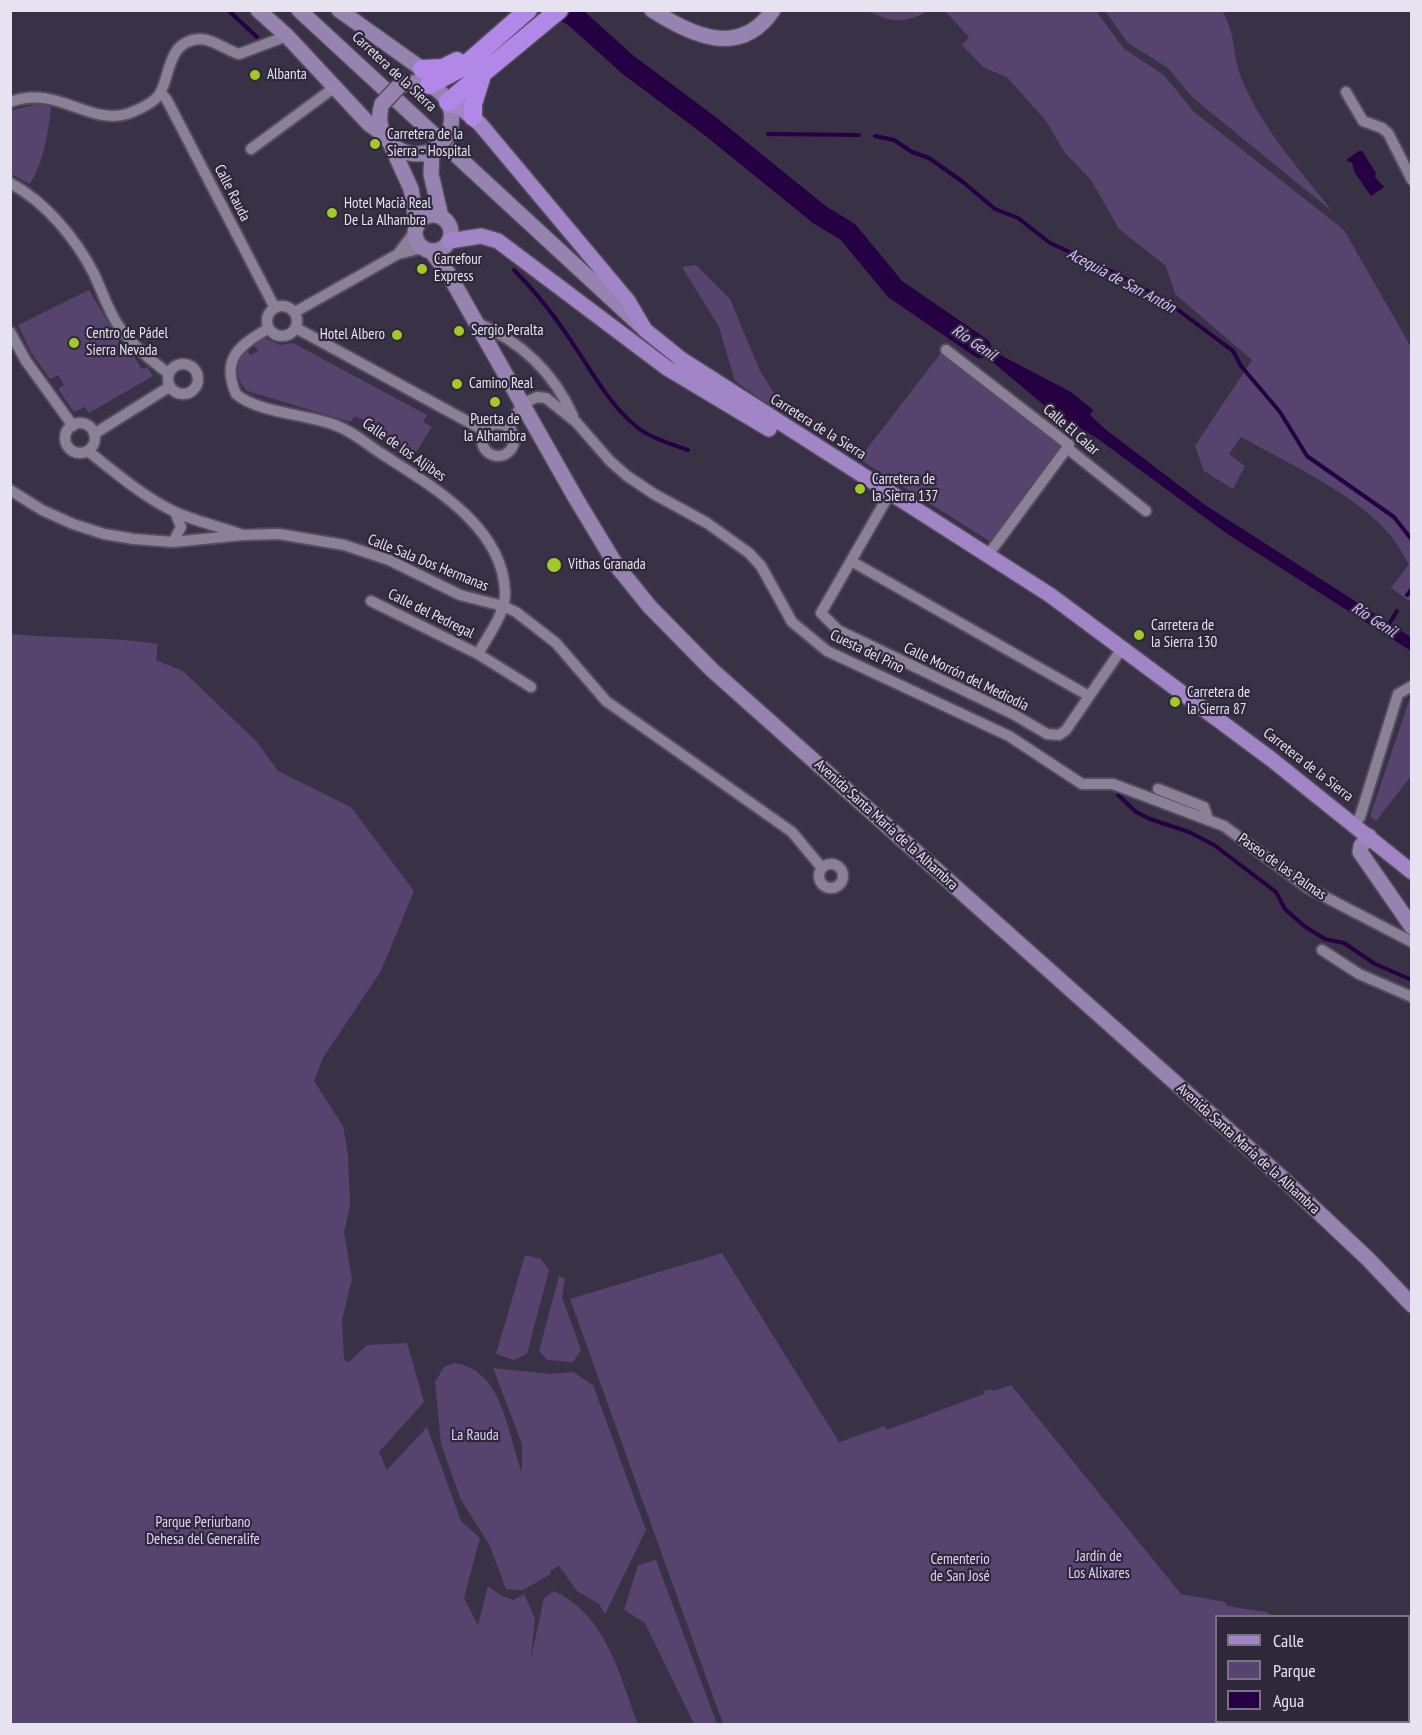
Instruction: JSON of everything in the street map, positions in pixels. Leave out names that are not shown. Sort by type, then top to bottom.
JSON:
[{"type":"highway","points":[[449,104],[475,61],[519,10]]},
{"type":"highway","points":[[475,61],[528,10]]},
{"type":"highway","points":[[426,79],[452,74],[559,10]]},
{"type":"highway","points":[[473,117],[477,88],[475,61]]},
{"type":"main road","points":[[449,104],[460,107],[473,117],[628,301],[645,330]]},
{"type":"main road","points":[[448,243],[481,236],[498,241],[675,374],[785,438],[831,456]]},
{"type":"main road","name":"Carretera de la Sierra","points":[[645,330],[718,385],[988,555],[1123,647],[1354,824],[1412,872]]},
{"type":"street","points":[[258,10],[287,36],[369,124],[387,139],[409,154],[432,151],[442,143],[449,132],[452,117],[449,104],[440,91],[426,79],[339,10]]},
{"type":"street","name":"Carretera de la Sierra","points":[[299,10],[645,330]]},
{"type":"street","points":[[652,10],[687,32],[718,39],[742,35],[753,30],[773,10]]},
{"type":"street","points":[[10,102],[35,97],[56,99],[109,116],[141,109],[160,93],[172,59],[190,41],[211,41],[239,54],[287,36]]},
{"type":"street","points":[[426,79],[399,86],[389,93],[382,104],[379,117],[411,189],[416,238],[427,249]]},
{"type":"street","points":[[251,149],[334,87]]},
{"type":"street","points":[[1346,92],[1363,121],[1383,128],[1388,133],[1412,180]]},
{"type":"street","name":"Calle Rauda","points":[[160,93],[167,100],[275,308]]},
{"type":"street","points":[[295,312],[398,254],[441,249],[448,243],[450,228],[441,218],[431,180],[432,151]]},
{"type":"street","points":[[10,183],[24,190],[67,232],[82,252],[117,323],[133,344],[168,373],[170,387],[177,393],[187,393],[195,388],[198,378],[194,369],[185,363],[175,365],[168,373]]},
{"type":"street","points":[[398,254],[416,228],[427,217],[441,218]]},
{"type":"street","name":"Avenida Santa María de la Alhambra","points":[[448,243],[448,273]]},
{"type":"street","name":"Avenida Santa María de la Alhambra","points":[[427,249],[448,273],[616,565],[650,607],[712,670],[1329,1222],[1409,1302]]},
{"type":"street","points":[[288,306],[295,312],[296,328],[285,336],[276,334],[269,328],[267,319],[275,308],[288,306]]},
{"type":"street","name":"Cuesta del Pino","points":[[476,322],[508,336],[532,358],[555,383],[576,422]]},
{"type":"street","name":"Calle de los Aljibes","points":[[269,328],[241,346],[234,355],[230,374],[236,394],[256,405],[312,417],[354,432],[446,498],[470,519],[496,557],[506,592],[503,606]]},
{"type":"street","points":[[296,328],[485,431]]},
{"type":"street","points":[[10,332],[26,361],[73,426]]},
{"type":"street","name":"Calle El Calar","points":[[946,350],[1069,445],[1067,448],[1146,511]]},
{"type":"street","points":[[94,434],[170,387]]},
{"type":"street","name":"Cuesta del Pino","points":[[522,404],[537,397],[546,398],[576,422],[610,461],[627,476],[654,494],[707,523],[749,553],[761,566],[792,622],[827,651],[1010,736],[1082,784],[1113,784],[1208,819]]},
{"type":"street","points":[[509,428],[494,424],[485,431],[482,440],[486,450],[500,456],[510,451],[514,442],[509,428],[522,404]]},
{"type":"street","points":[[86,425],[94,434],[95,442],[88,451],[79,453],[69,447],[66,436],[73,426],[86,425]]},
{"type":"street","points":[[988,555],[1067,448]]},
{"type":"street","points":[[88,451],[125,482],[175,512],[243,535]]},
{"type":"street","name":"Calle Sala Dos Hermanas","points":[[10,490],[42,510],[104,534],[173,542],[279,534],[344,545],[389,560],[460,595],[503,606],[516,612],[555,643],[606,701],[792,832],[822,868]]},
{"type":"street","points":[[890,493],[851,561],[1089,696]]},
{"type":"street","points":[[173,542],[181,528],[175,512]]},
{"type":"street","name":"Calle Morrón del Mediodía","points":[[851,561],[821,613],[838,630],[854,640],[1013,714],[1047,734],[1059,735],[1066,730],[1123,647]]},
{"type":"street","name":"Calle del Pedregal","points":[[371,601],[478,654],[531,687]]},
{"type":"street","name":"Calle del Pedregal","points":[[478,654],[503,606]]},
{"type":"street","points":[[1354,824],[1359,817],[1398,694],[1411,686]]},
{"type":"street","name":"Paseo de las Palmas","points":[[1158,789],[1204,807],[1208,819],[1245,840],[1318,895],[1412,942]]},
{"type":"street","points":[[1369,836],[1361,846],[1360,852],[1412,927]]},
{"type":"street","points":[[1322,950],[1359,974],[1412,997]]},
{"type":"green space","points":[[869,11],[928,11],[905,20],[892,20]]},
{"type":"green space","points":[[945,11],[1096,11],[1124,49],[1164,75],[1193,111],[1344,230],[1411,347],[1411,602],[1391,588],[1409,564],[1396,542],[1376,521],[1341,493],[1241,437],[1229,454],[1245,466],[1233,489],[1204,471],[1195,446],[1252,360],[1175,294],[1166,266],[1119,229],[1091,180],[1065,153],[1046,121],[1008,78],[983,67],[962,45],[969,37]]},
{"type":"green space","points":[[1105,11],[1222,11],[1230,27],[1242,80],[1251,98],[1283,149],[1333,212],[1193,98],[1168,68],[1128,43]]},
{"type":"green space","points":[[39,104],[51,106],[45,147],[30,184],[11,174],[11,110]]},
{"type":"green space","points":[[696,265],[730,299],[760,371],[776,396],[770,406],[735,381],[719,327],[682,267]]},
{"type":"green space","name":"Centro de Pádel Sierra Nevada","points":[[89,290],[128,357],[133,355],[142,369],[147,367],[153,376],[89,413],[85,407],[74,412],[58,389],[64,385],[58,375],[50,379],[32,354],[18,325]]},
{"type":"green space","points":[[265,338],[280,345],[293,343],[427,415],[423,422],[432,427],[411,460],[366,428],[369,422],[354,416],[351,422],[247,391],[238,376],[238,365],[246,349],[250,355],[258,351],[254,345]]},
{"type":"green space","points":[[941,353],[1062,446],[991,542],[859,459]]},
{"type":"green space","name":"Parque Periurbano Dehesa del Generalife","points":[[11,634],[158,644],[156,660],[183,671],[256,741],[278,771],[351,807],[414,891],[381,971],[323,1058],[314,1081],[343,1126],[348,1155],[350,1206],[344,1232],[352,1279],[342,1320],[344,1360],[349,1362],[367,1345],[407,1343],[424,1402],[379,1452],[387,1470],[427,1427],[461,1521],[480,1538],[464,1598],[478,1625],[488,1586],[502,1596],[514,1600],[524,1594],[535,1619],[531,1658],[544,1598],[554,1591],[572,1602],[587,1615],[609,1648],[638,1724],[11,1724]]},
{"type":"green space","points":[[1411,695],[1411,776],[1376,821],[1370,816]]},
{"type":"green space","name":"Cementerio de San José","points":[[722,1253],[839,1442],[885,1426],[887,1430],[984,1394],[983,1391],[991,1389],[993,1391],[1011,1385],[1181,1594],[1225,1602],[1227,1606],[1266,1612],[1271,1615],[1215,1615],[1215,1723],[1410,1723],[1410,1705],[1411,1724],[723,1724],[570,1299]]},
{"type":"green space","points":[[525,1255],[541,1259],[549,1270],[527,1354],[514,1360],[496,1354]]},
{"type":"green space","points":[[559,1276],[565,1279],[562,1297],[581,1350],[573,1362],[547,1360],[539,1351]]},
{"type":"green space","name":"La Rauda","points":[[453,1363],[470,1368],[483,1377],[493,1389],[507,1422],[522,1472],[522,1444],[493,1368],[550,1374],[573,1372],[593,1385],[646,1530],[605,1614],[599,1604],[577,1591],[559,1566],[550,1571],[551,1574],[523,1590],[506,1589],[489,1544],[461,1500],[441,1444],[435,1382],[444,1367]]},
{"type":"green space","points":[[656,1560],[717,1724],[694,1724],[645,1623],[624,1610],[638,1565]]},
{"type":"water","points":[[1362,151],[1376,173],[1375,177],[1384,187],[1371,196],[1355,173],[1352,163],[1346,160]]},
{"type":"water","points":[[958,333],[1071,392],[1093,410],[1090,415],[1105,429],[1205,505],[1411,637],[1411,651],[1226,533],[1098,439],[1080,428],[1076,432]]},
{"type":"waterway","points":[[228,10],[257,37]]},
{"type":"waterway","name":"Río Genil","points":[[563,10],[575,17],[627,64],[710,126],[820,215],[848,232],[895,289],[981,348]]},
{"type":"waterway","name":"Acequia de San Antón","points":[[768,134],[859,135]]},
{"type":"waterway","name":"Acequia de San Antón","points":[[875,136],[894,140],[912,152],[929,158],[995,209],[1018,218],[1050,243],[1113,272],[1166,301],[1233,351],[1241,366],[1280,412],[1307,456],[1394,517],[1412,540]]},
{"type":"waterway","points":[[514,270],[557,320],[620,411],[644,432],[688,450]]},
{"type":"waterway","name":"Acequia de San Antón","points":[[1407,595],[1412,589]]},
{"type":"waterway","name":"Acequia de San Antón","points":[[1388,626],[1397,611]]},
{"type":"waterway","points":[[1118,795],[1136,812],[1189,832],[1214,845],[1276,892],[1285,909],[1304,926],[1325,939],[1344,943],[1375,964],[1412,980]]},
{"type":"place","name":"Albanta","points":[[255,75]]},
{"type":"place","name":"Carretera de la Sierra - Hospital","points":[[375,144]]},
{"type":"place","name":"Hotel Macià Real De La Alhambra","points":[[332,213]]},
{"type":"place","name":"Carrefour Express","points":[[422,269]]},
{"type":"place","name":"Sergio Peralta","points":[[459,331]]},
{"type":"place","name":"Hotel Albero","points":[[397,335]]},
{"type":"place","name":"Centro de Pádel Sierra Nevada","points":[[74,343]]},
{"type":"place","name":"Camino Real","points":[[457,384]]},
{"type":"place","name":"Puerta de la Alhambra","points":[[495,402]]},
{"type":"place","name":"Carretera de la Sierra 137","points":[[860,489]]},
{"type":"place","name":"Vithas Granada","points":[[554,565]]},
{"type":"place","name":"Carretera de la Sierra 130","points":[[1139,635]]},
{"type":"place","name":"Carretera de la Sierra 87","points":[[1175,702]]},
{"type":"park label","name":"Jardín de Los Alixares","points":[[1099,1566]]}]
